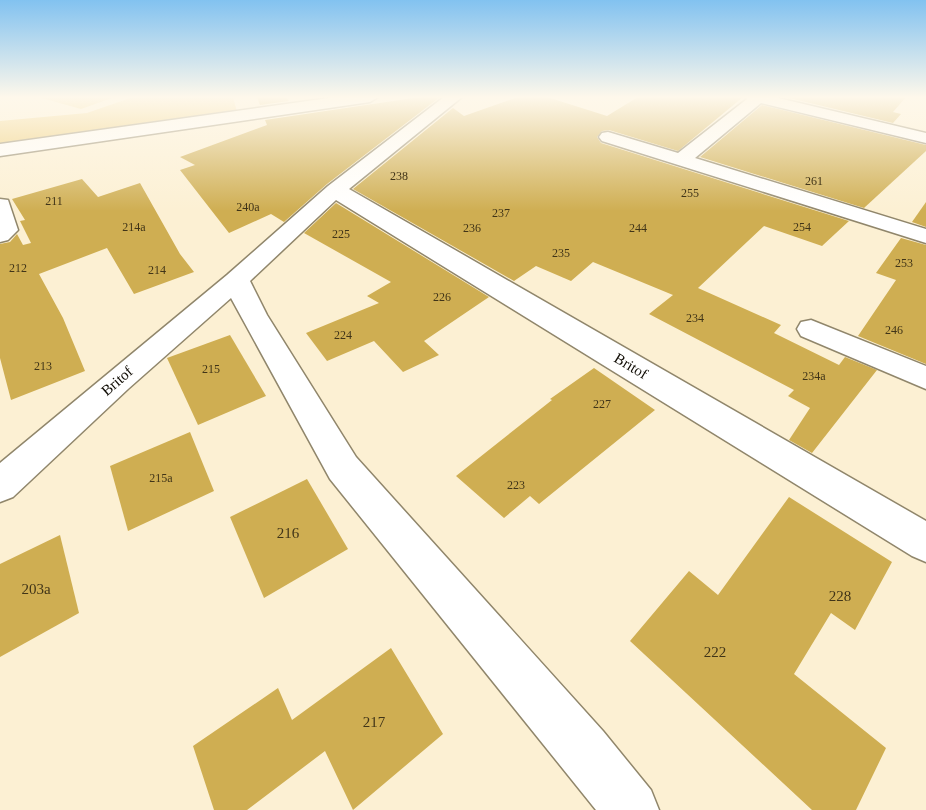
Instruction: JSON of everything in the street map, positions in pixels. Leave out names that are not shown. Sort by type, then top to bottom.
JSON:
[{"type":"street","points":[[0,150],[106,135]]},
{"type":"street","name":"Britof","points":[[0,486],[117,381],[236,280],[335,190],[406,135]]},
{"type":"street","points":[[681,160],[711,135]]},
{"type":"street","points":[[608,138],[926,236]]},
{"type":"street","name":"Britof","points":[[335,190],[926,543]]},
{"type":"street","points":[[0,205],[7,230],[0,236]]},
{"type":"street","points":[[236,280],[253,315],[343,468],[584,750],[631,810]]},
{"type":"street","points":[[811,328],[926,378]]},
{"type":"shaded area","points":[[0,135],[68,135],[0,144]]},
{"type":"building","points":[[240,135],[391,135],[327,184],[284,222],[271,214],[229,233],[180,170],[195,165],[180,157]]},
{"type":"building","points":[[420,135],[599,135],[597,137],[601,143],[849,221],[822,246],[764,226],[698,288],[781,325],[774,333],[839,365],[845,357],[877,370],[812,453],[789,440],[810,408],[788,396],[794,390],[649,314],[673,295],[593,262],[571,281],[536,266],[514,281],[353,189]]},
{"type":"building","points":[[625,135],[698,135],[678,151]]},
{"type":"building","points":[[726,135],[884,135],[926,145],[926,151],[864,208],[700,157]]},
{"type":"building","points":[[82,179],[98,197],[140,183],[180,254],[194,272],[134,294],[107,248],[39,274],[63,318],[85,371],[11,400],[0,358],[0,244],[10,242],[17,234],[23,245],[31,243],[20,221],[25,220],[12,199]]},
{"type":"building","points":[[926,202],[926,227],[912,222]]},
{"type":"building","points":[[336,203],[489,297],[424,341],[439,355],[403,372],[374,341],[327,361],[306,333],[379,303],[367,296],[391,282],[304,233]]},
{"type":"building","points":[[901,238],[926,245],[926,364],[858,336],[896,280],[876,273]]},
{"type":"building","points":[[230,335],[266,396],[198,425],[167,358]]},
{"type":"building","points":[[594,368],[655,410],[539,504],[530,496],[504,518],[456,476],[552,400],[550,399]]},
{"type":"building","points":[[190,432],[214,491],[128,531],[110,466]]},
{"type":"building","points":[[307,479],[348,549],[264,598],[230,517]]},
{"type":"building","points":[[789,497],[892,562],[855,630],[831,613],[794,674],[886,748],[856,810],[812,810],[630,641],[689,571],[718,595]]},
{"type":"building","points":[[60,535],[79,613],[0,657],[0,564]]},
{"type":"building","points":[[391,648],[443,734],[353,810],[325,751],[247,810],[214,810],[193,746],[278,688],[292,720]]}]
